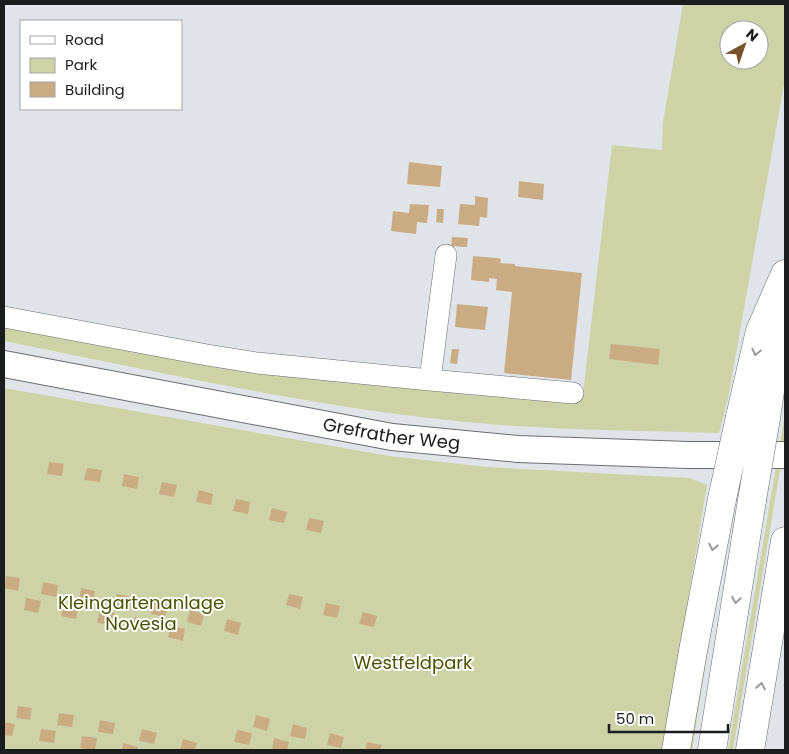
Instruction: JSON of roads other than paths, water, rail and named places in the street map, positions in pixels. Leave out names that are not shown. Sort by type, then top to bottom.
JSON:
[{"type":"highway","points":[[712,750],[752,500],[753,418],[760,331],[785,274]]},
{"type":"highway","points":[[676,750],[722,499],[753,418],[785,295]]},
{"type":"highway","points":[[753,745],[785,540]]},
{"type":"main road","name":"Grefrather Weg","points":[[4,364],[392,437],[518,448],[688,455],[785,456]]},
{"type":"lane","points":[[430,380],[446,255]]},
{"type":"lane","points":[[4,317],[207,355],[256,362],[573,393]]},
{"type":"park label","name":"Kleingartenanlage Novesia","points":[[141,613]]},
{"type":"park label","name":"Westfeldpark","points":[[413,663]]}]
